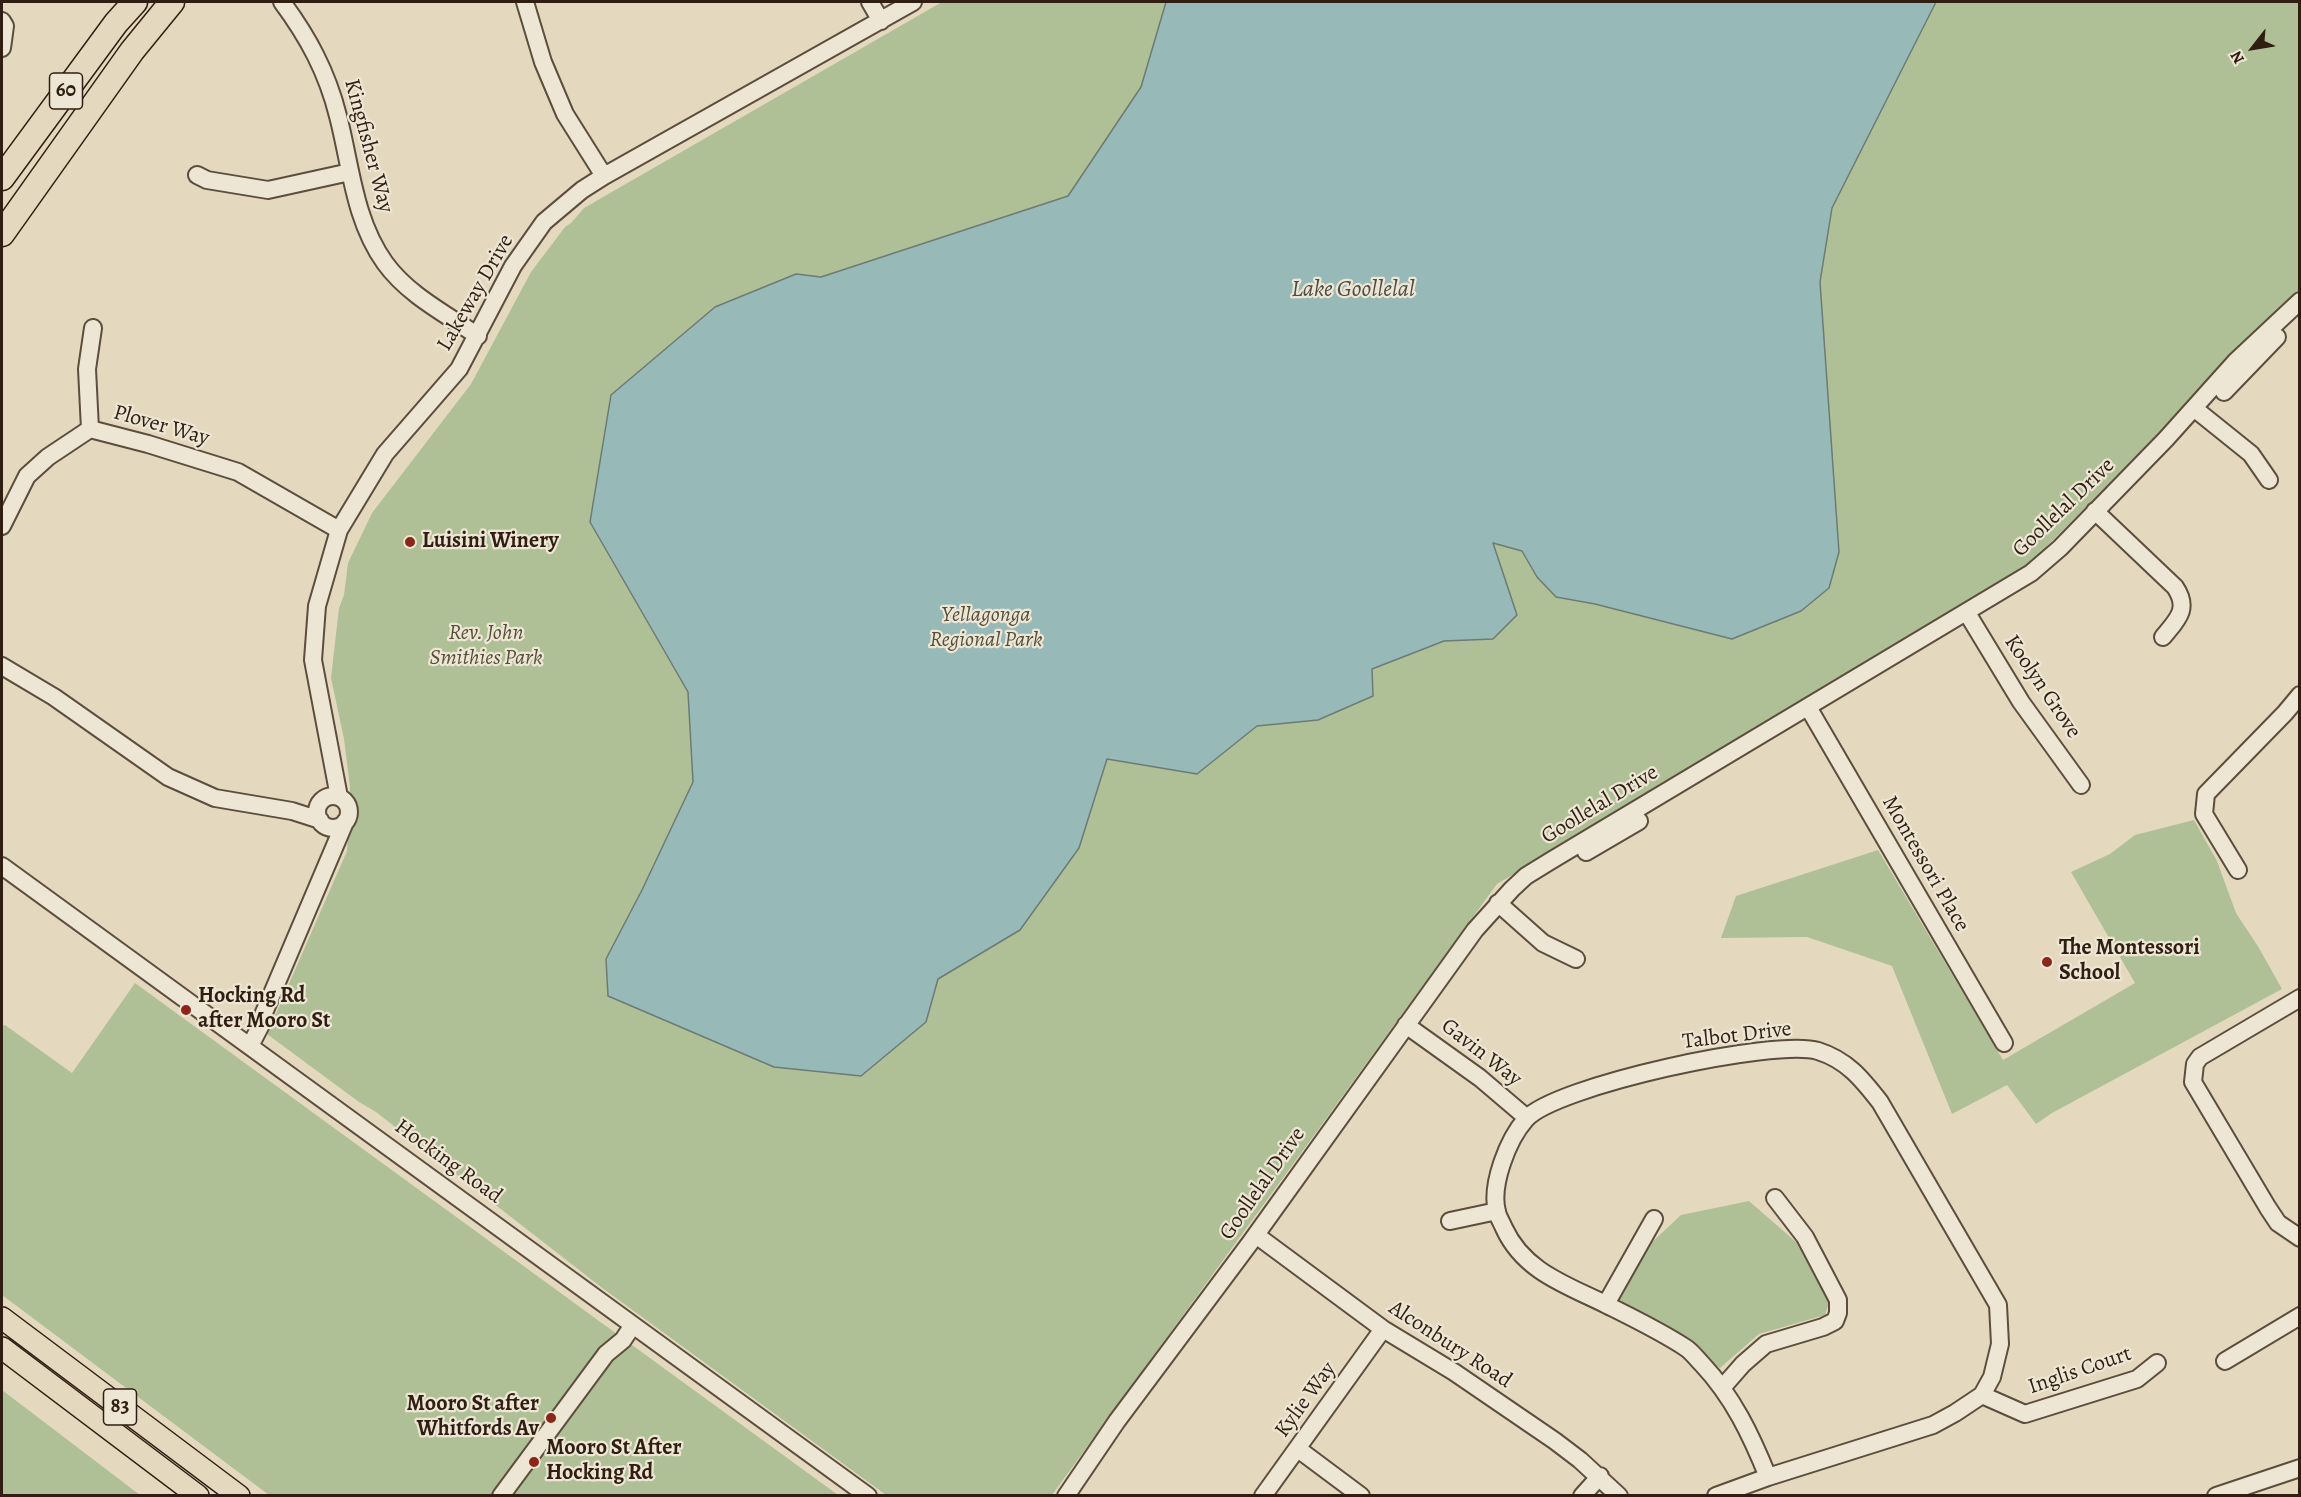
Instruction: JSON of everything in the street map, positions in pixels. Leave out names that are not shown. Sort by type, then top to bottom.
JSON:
[{"type":"highway","name":"60","points":[[2,177],[116,23],[135,2]]},
{"type":"highway","name":"60","points":[[2,234],[132,51],[172,2]]},
{"type":"main road","name":"83","points":[[2,1318],[239,1496]]},
{"type":"main road","name":"83","points":[[2,1348],[198,1496]]},
{"type":"street","name":"Kingfisher Way","points":[[282,2],[319,59],[338,116],[363,223],[384,262],[405,286],[478,336]]},
{"type":"street","points":[[525,2],[543,62],[565,114],[604,176]]},
{"type":"street","points":[[870,2],[881,21]]},
{"type":"street","name":"Lakeway Drive","points":[[328,799],[334,776],[313,660],[317,606],[339,530],[385,454],[459,369],[513,266],[544,222],[582,190],[604,176],[913,2]]},
{"type":"street","points":[[2,21],[5,26],[2,48]]},
{"type":"street","points":[[197,175],[207,180],[268,190],[350,172]]},
{"type":"street","name":"Goollelal Drive","points":[[1066,1496],[1117,1421],[1326,1151],[1410,1028],[1438,994],[1501,905],[1536,881],[1612,838],[1811,711],[2039,578],[2298,308]]},
{"type":"street","points":[[90,429],[87,369],[93,328]]},
{"type":"street","points":[[2198,412],[2252,454],[2269,480]]},
{"type":"street","name":"Plover Way","points":[[2,526],[27,476],[48,457],[90,429],[238,472],[339,530]]},
{"type":"street","points":[[2099,515],[2175,587],[2181,596],[2183,605],[2181,612],[2163,637]]},
{"type":"street","name":"Koolyn Grove","points":[[1969,617],[2021,702],[2081,785]]},
{"type":"street","points":[[2,666],[54,697],[168,777],[215,798],[292,811],[336,827],[345,822]]},
{"type":"street","points":[[2238,870],[2204,814],[2206,794],[2300,695]]},
{"type":"street","name":"Montessori Place","points":[[1811,711],[2004,1043]]},
{"type":"street","points":[[246,1043],[263,1021],[263,1015],[321,880],[328,858],[348,818],[345,801],[328,799],[292,811]]},
{"type":"street","points":[[328,799],[318,812],[323,823],[328,858]]},
{"type":"street","name":"Hocking Road","points":[[2,866],[867,1496]]},
{"type":"street","points":[[1501,905],[1544,943],[1576,959]]},
{"type":"street","points":[[2300,998],[2200,1057],[2193,1074],[2193,1082],[2268,1208],[2278,1223],[2300,1238]]},
{"type":"street","name":"Gavin Way","points":[[1410,1028],[1480,1078],[1527,1118]]},
{"type":"street","name":"Talbot Drive","points":[[1768,1477],[1754,1441],[1732,1401],[1688,1349],[1606,1304],[1552,1278],[1530,1264],[1517,1251],[1497,1211],[1496,1190],[1500,1169],[1509,1147],[1527,1118],[1556,1100],[1712,1057],[1799,1048],[1818,1051],[1858,1074],[1880,1102],[1998,1305],[2000,1344],[1992,1377],[1982,1395]]},
{"type":"street","points":[[1722,1388],[1743,1364],[1766,1344],[1823,1327],[1835,1321],[1838,1312],[1838,1300],[1805,1237],[1774,1198]]},
{"type":"street","points":[[1450,1221],[1497,1211]]},
{"type":"street","points":[[1606,1304],[1654,1219]]},
{"type":"street","name":"Goollelal Drive","points":[[1077,1496],[1256,1241]]},
{"type":"street","name":"Alconbury Road","points":[[1256,1241],[1381,1332],[1454,1372],[1536,1428],[1580,1460],[1609,1496]]},
{"type":"street","points":[[2225,1361],[2300,1316]]},
{"type":"street","points":[[501,1496],[606,1354],[609,1342],[629,1322]]},
{"type":"street","name":"Kylie Way","points":[[1263,1496],[1381,1332]]},
{"type":"street","name":"Inglis Court","points":[[1982,1395],[2025,1414],[2137,1379],[2157,1363]]},
{"type":"street","points":[[1716,1496],[1768,1477],[1933,1425],[1982,1395]]},
{"type":"street","points":[[1298,1449],[1361,1496]]},
{"type":"street","points":[[2216,1496],[2300,1468]]},
{"type":"street","points":[[2246,1496],[2300,1477]]},
{"type":"street","points":[[1582,1496],[1597,1479]]},
{"type":"street","name":"Alconbury Road","points":[[1597,1479],[1619,1496]]},
{"type":"green space","name":"Yellagonga Regional Park","points":[[942,2],[2299,2],[2299,294],[2025,568],[1497,884],[1052,1495],[886,1495],[601,1287],[376,1112],[267,1034],[347,851],[350,787],[344,739],[331,678],[339,608],[344,595],[348,563],[372,513],[471,384],[531,272],[565,227],[584,208]]},
{"type":"green space","points":[[2194,820],[2217,861],[2236,913],[2282,989],[2052,1113],[2036,1124],[2007,1085],[1952,1114],[1892,966],[1807,937],[1721,938],[1736,896],[1878,850],[2003,1060],[2135,983],[2071,872],[2110,854],[2135,835]]},
{"type":"green space","points":[[135,983],[838,1495],[269,1495],[2,1295],[2,1026],[5,1025],[72,1073]]},
{"type":"green space","points":[[1749,1201],[1796,1242],[1829,1303],[1825,1315],[1759,1334],[1720,1368],[1618,1303],[1650,1244],[1681,1215]]},
{"type":"green space","points":[[2,1390],[140,1495],[2,1495]]},
{"type":"water","name":"Lake Goollelal","points":[[1166,2],[1936,2],[1832,208],[1820,282],[1839,552],[1829,588],[1801,611],[1732,639],[1595,604],[1556,597],[1537,577],[1522,551],[1493,543],[1517,615],[1493,639],[1444,641],[1372,669],[1373,696],[1318,720],[1257,726],[1197,774],[1107,759],[1079,848],[1020,930],[938,979],[926,1022],[861,1076],[774,1067],[608,996],[606,959],[642,890],[693,782],[688,692],[590,522],[611,395],[715,307],[796,274],[821,277],[1068,196],[1141,87]]},
{"type":"place","name":"Luisini Winery","points":[[410,542]]},
{"type":"place","name":"The Montessori School","points":[[2047,962]]},
{"type":"place","name":"Hocking Rd after Mooro St","points":[[186,1010]]},
{"type":"place","name":"Mooro St after Whitfords Av","points":[[551,1418]]},
{"type":"place","name":"Mooro St After Hocking Rd","points":[[534,1462]]},
{"type":"park label","name":"Rev. John Smithies Park","points":[[486,646]]}]
